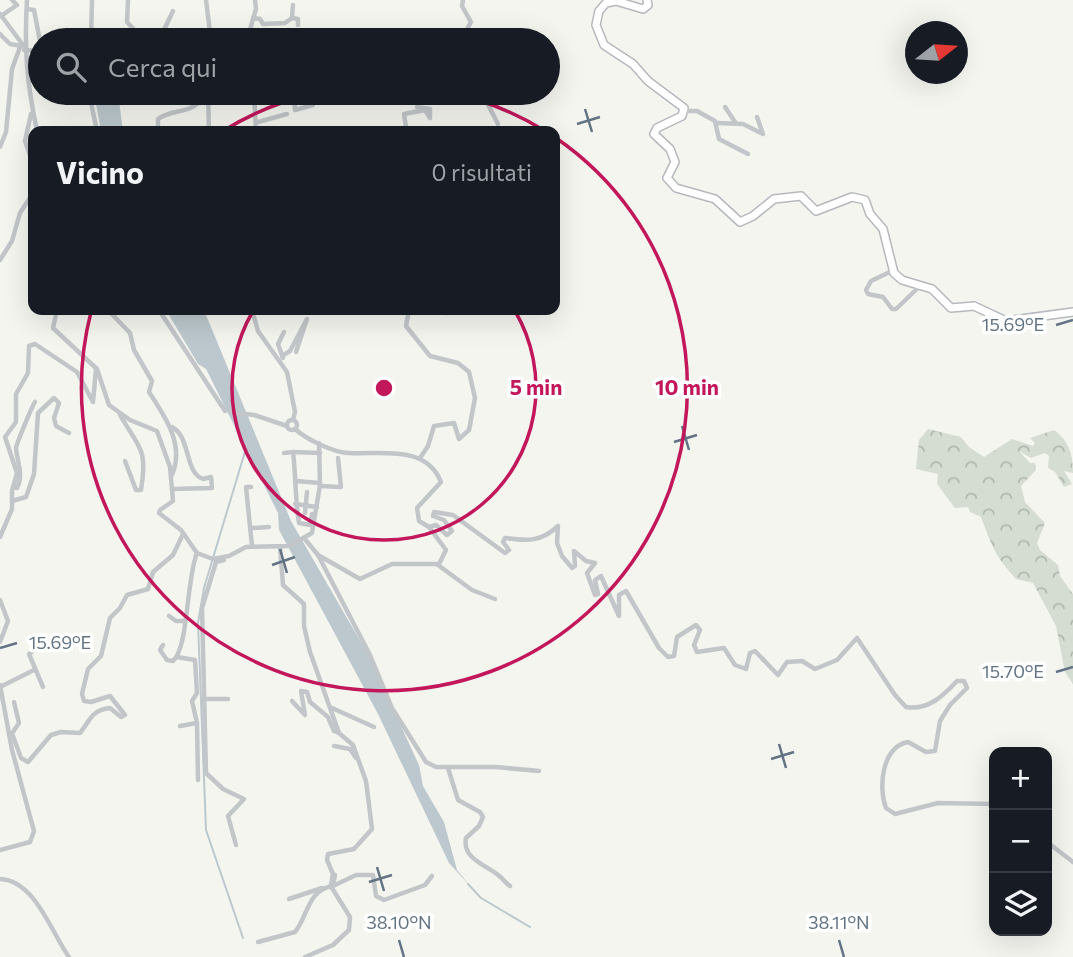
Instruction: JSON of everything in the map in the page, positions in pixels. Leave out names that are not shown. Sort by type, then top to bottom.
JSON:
[{"type":"main road","points":[[647,0],[648,5],[643,9],[617,1],[606,3],[599,11],[596,32],[608,50],[634,64],[659,90],[683,106],[685,111],[682,116],[657,128],[654,134],[674,156],[674,165],[667,178],[672,186],[715,199],[737,222],[746,220],[770,201],[780,197],[801,196],[814,210],[819,211],[852,197],[861,197],[867,203],[870,214],[883,229],[892,271],[902,280],[937,292],[951,307],[974,306],[1006,321],[1073,312]]},
{"type":"street","points":[[12,0],[17,5],[1,15],[23,47]]},
{"type":"street","points":[[27,0],[23,47],[28,84]]},
{"type":"street","points":[[91,28],[92,0]]},
{"type":"street","points":[[128,0],[127,22],[133,28]]},
{"type":"street","points":[[206,0],[210,28]]},
{"type":"street","points":[[250,28],[255,0]]},
{"type":"street","points":[[463,0],[463,8],[471,22],[468,28]]},
{"type":"street","points":[[292,18],[293,5]]},
{"type":"street","points":[[27,9],[35,12],[38,28]]},
{"type":"street","points":[[165,28],[173,11]]},
{"type":"street","points":[[253,18],[260,19],[263,24],[285,23],[292,18],[298,19],[298,25]]},
{"type":"street","points":[[0,34],[10,44],[28,48]]},
{"type":"street","points":[[0,147],[6,132],[12,69],[23,47]]},
{"type":"street","points":[[31,105],[36,126]]},
{"type":"street","points":[[92,105],[96,126]]},
{"type":"street","points":[[158,126],[158,120],[167,113],[188,111],[195,105]]},
{"type":"street","points":[[206,105],[208,126]]},
{"type":"street","points":[[256,105],[257,126]]},
{"type":"street","points":[[294,105],[295,110],[313,105]]},
{"type":"street","points":[[488,105],[498,124]]},
{"type":"street","points":[[406,126],[402,117],[404,114],[425,110],[430,118],[430,109],[417,107]]},
{"type":"street","points":[[725,107],[735,122]]},
{"type":"street","points":[[685,111],[696,111],[717,123],[735,122],[763,134],[757,117]]},
{"type":"street","points":[[29,126],[32,113]]},
{"type":"street","points":[[258,122],[287,114]]},
{"type":"street","points":[[717,123],[721,141],[748,153]]},
{"type":"street","points":[[28,129],[25,141],[28,150]]},
{"type":"street","points":[[0,260],[12,241],[20,214],[28,201]]},
{"type":"street","points":[[892,271],[871,281],[866,289],[868,294],[883,296],[892,309],[896,309],[920,286]]},
{"type":"street","points":[[56,315],[53,328],[97,369],[105,398],[139,440],[143,454],[141,490],[136,490],[125,461]]},
{"type":"street","points":[[112,315],[132,337],[134,350],[152,380],[149,392],[171,427],[176,453],[171,475]]},
{"type":"street","points":[[162,315],[227,412],[254,415],[287,426],[319,443],[346,453],[382,452],[420,458],[429,464],[441,482],[417,508],[419,521],[429,527],[446,550],[438,565]]},
{"type":"street","points":[[253,315],[258,331],[284,366]]},
{"type":"street","points":[[409,315],[406,326],[418,338],[422,348],[430,356],[458,363],[467,370],[475,396],[469,428],[461,439],[456,424],[434,426],[429,443],[420,458]]},
{"type":"street","points":[[282,356],[290,351],[307,319],[309,322],[296,352]]},
{"type":"street","points":[[284,332],[278,344],[295,412],[293,420],[287,426]]},
{"type":"street","points":[[0,537],[12,501],[17,473],[5,437],[16,422],[16,394],[28,373],[29,346],[34,344],[77,372],[83,378],[93,402],[97,369]]},
{"type":"street","points":[[12,501],[26,497],[34,474],[38,412],[54,398],[59,403],[54,418],[56,426],[69,433]]},
{"type":"street","points":[[13,487],[16,488],[20,479],[16,445],[27,423],[29,408],[35,402]]},
{"type":"street","points":[[120,414],[157,431],[171,475],[172,489],[172,504],[159,513],[184,533],[200,555],[213,559],[252,546],[289,546],[314,531],[311,514],[306,505],[307,495]]},
{"type":"street","points":[[293,420],[297,425],[295,429]]},
{"type":"street","points":[[171,427],[180,433],[198,477],[211,477],[213,483],[212,488],[172,489]]},
{"type":"street","points":[[293,452],[296,512],[299,523],[308,526],[311,514],[317,507],[320,485],[319,443]]},
{"type":"street","points":[[284,453],[320,453]]},
{"type":"street","points":[[296,481],[341,487],[338,458]]},
{"type":"street","points":[[251,487],[246,487],[252,546]]},
{"type":"street","points":[[296,496],[318,498]]},
{"type":"street","points":[[295,503],[317,507]]},
{"type":"street","points":[[429,527],[436,524],[450,534],[451,528],[433,516],[436,511],[450,514],[507,553],[509,550],[503,542],[505,538],[536,540],[559,526],[557,543],[562,556],[572,568],[575,566],[574,551],[586,561],[595,563],[587,573],[595,595],[598,594],[595,580],[601,576],[619,616],[619,594],[626,592],[659,648],[668,657],[674,656],[677,638],[696,625],[700,631],[694,645],[697,652],[724,648],[735,664],[746,669],[750,653],[755,651],[778,675],[787,662],[802,661],[816,669],[837,660],[857,638],[900,703],[911,708],[941,698],[961,680],[966,684],[966,691],[950,705],[940,721],[935,751],[926,752],[908,742],[895,747],[882,778],[884,803],[895,814],[938,803],[989,804]]},
{"type":"street","points":[[296,512],[311,514]]},
{"type":"street","points":[[252,528],[269,527]]},
{"type":"street","points":[[10,735],[21,758],[28,762],[51,735],[61,732],[79,733],[89,717],[98,710],[110,708],[121,717],[125,715],[110,696],[91,702],[84,701],[88,669],[101,656],[111,615],[120,608],[127,595],[148,589],[153,572],[173,555],[184,533]]},
{"type":"street","points":[[303,538],[317,555],[370,655],[405,731],[429,765],[447,768],[511,767],[540,771]]},
{"type":"street","points":[[280,546],[283,585],[304,604],[304,626],[310,652],[339,733]]},
{"type":"street","points":[[177,657],[189,580],[200,555]]},
{"type":"street","points":[[230,555],[230,558],[216,562],[202,608],[203,699],[207,776],[229,793],[244,799],[228,816],[236,845]]},
{"type":"street","points":[[317,555],[360,579],[392,564],[438,565],[472,590],[495,599]]},
{"type":"street","points":[[0,600],[8,621],[0,642]]},
{"type":"street","points":[[169,616],[176,621],[184,621]]},
{"type":"street","points":[[43,687],[34,670],[30,653],[57,635]]},
{"type":"street","points":[[163,645],[160,650],[167,660],[177,657],[195,660],[197,693],[192,701],[197,723],[198,780]]},
{"type":"street","points":[[0,850],[30,842],[34,831],[0,686],[34,670]]},
{"type":"street","points":[[292,701],[305,715],[301,691],[307,692],[310,702],[328,717],[334,732],[353,745],[366,781],[372,829],[354,849],[328,853],[332,886],[350,917],[349,930],[333,945],[304,957]]},
{"type":"street","points":[[203,699],[228,699]]},
{"type":"street","points":[[10,735],[19,723],[14,702]]},
{"type":"street","points":[[332,708],[374,726]]},
{"type":"street","points":[[180,726],[197,723]]},
{"type":"street","points":[[334,746],[350,749],[358,760]]},
{"type":"street","points":[[447,768],[458,800],[482,814],[479,825],[466,838],[466,846],[473,860],[496,873],[510,887]]},
{"type":"street","points":[[1052,846],[1073,862]]},
{"type":"street","points":[[289,899],[356,876],[373,875],[376,896],[384,900],[425,885],[432,876]]},
{"type":"street","points":[[0,879],[13,881],[44,910],[69,957]]},
{"type":"street","points":[[258,942],[295,932],[307,906],[324,887]]},
{"type":"green space","points":[[928,429],[961,437],[969,447],[984,457],[1012,439],[1033,446],[1035,443],[1030,438],[1054,430],[1067,443],[1073,473],[1064,471],[1072,484],[1064,487],[1055,472],[1048,468],[1049,456],[1045,453],[1031,458],[1019,451],[1030,463],[1035,463],[1036,470],[1021,486],[1025,502],[1045,523],[1037,543],[1040,550],[1058,565],[1060,576],[1073,594],[1073,684],[1065,672],[1056,626],[1033,583],[1016,579],[995,551],[981,517],[970,512],[968,507],[955,508],[937,484],[938,474],[916,469],[919,440]]},
{"type":"shaded area","points":[[96,105],[120,105],[122,126],[100,126]]},
{"type":"shaded area","points":[[169,315],[206,315],[291,521],[366,651],[419,765],[423,786],[444,822],[457,870],[472,888],[449,863],[378,714],[279,530],[278,513],[206,369],[198,364]]},
{"type":"waterway","points":[[243,938],[206,830],[198,623],[204,588],[247,445]]},
{"type":"waterway","points":[[468,884],[481,898],[530,927]]}]
